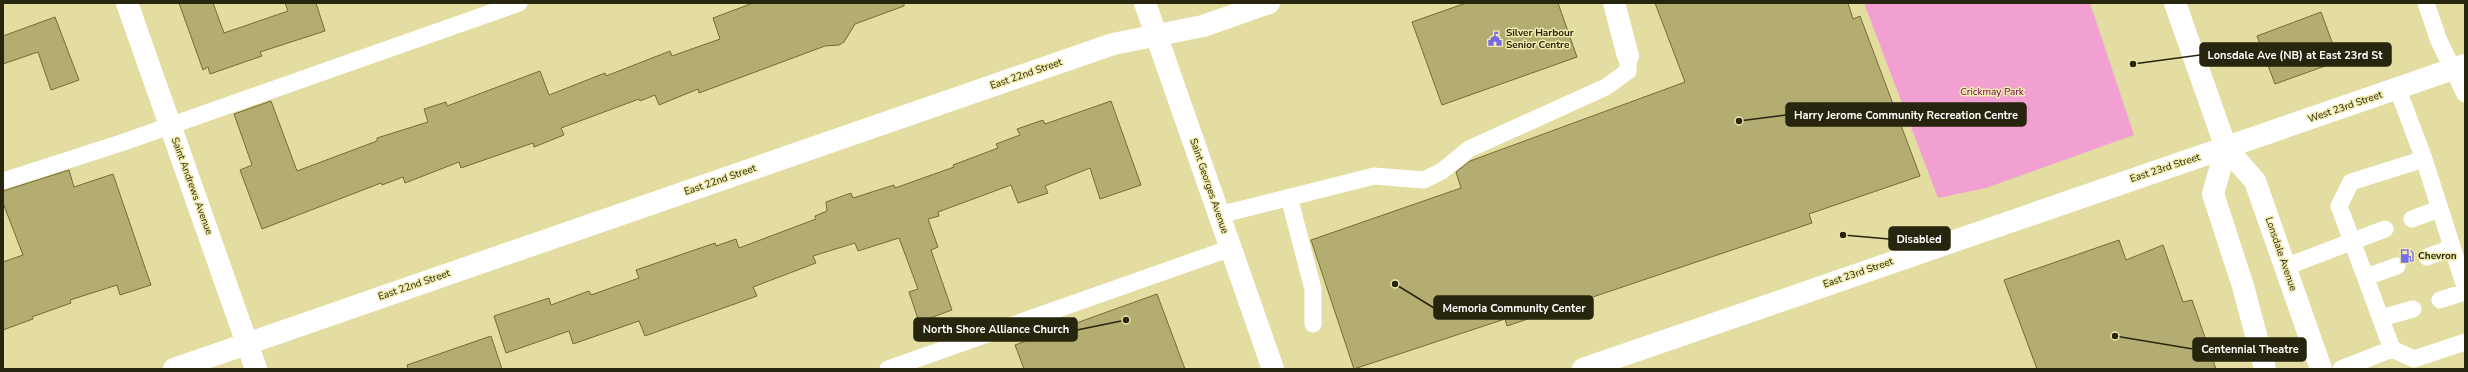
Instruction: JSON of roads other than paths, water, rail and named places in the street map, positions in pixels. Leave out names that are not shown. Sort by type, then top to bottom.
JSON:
[{"type":"street","name":"Saint Andrews Avenue","points":[[127,3],[256,369]]},
{"type":"street","name":"Saint Georges Avenue","points":[[1145,3],[1273,369]]},
{"type":"street","name":"East 22nd Street","points":[[174,369],[1113,44],[1156,34],[1203,26],[1269,3]]},
{"type":"street","points":[[1614,3],[1628,56]]},
{"type":"street","name":"Lonsdale Avenue","points":[[2175,3],[2226,148],[2255,180],[2321,369]]},
{"type":"street","name":"West 23rd Street","points":[[2226,148],[2398,90],[2459,67]]},
{"type":"street","points":[[2226,148],[2214,194],[2243,286],[2265,369]]},
{"type":"street","name":"East 23rd Street","points":[[1582,369],[2226,148]]},
{"type":"lane","points":[[3,182],[519,3]]},
{"type":"lane","points":[[2426,3],[2439,41],[2459,67],[2465,94]]},
{"type":"lane","points":[[1219,215],[1374,176],[1424,180],[1442,171],[1469,149],[1606,87],[1628,71],[1628,56]]},
{"type":"lane","points":[[2398,90],[2424,159],[2465,287]]},
{"type":"lane","points":[[2392,349],[2339,206],[2351,182],[2424,159]]},
{"type":"lane","points":[[1289,197],[1312,290],[1313,324]]},
{"type":"lane","points":[[2412,219],[2439,209]]},
{"type":"lane","points":[[2285,267],[2385,229]]},
{"type":"lane","points":[[888,369],[1231,248]]},
{"type":"lane","points":[[2427,257],[2452,248]]},
{"type":"lane","points":[[2366,277],[2397,266]]},
{"type":"lane","points":[[2440,300],[2465,292]]},
{"type":"lane","points":[[2381,318],[2414,309]]},
{"type":"lane","points":[[2340,369],[2392,349],[2414,359],[2465,342]]},
{"type":"place","name":"Silver Harbour Senior Centre","points":[[1495,39]]},
{"type":"place","name":"Lonsdale Ave (NB) at East 23rd St","points":[[2133,64]]},
{"type":"place","name":"Harry Jerome Community Recreation Centre","points":[[1739,121]]},
{"type":"place","name":"Disabled","points":[[1843,235]]},
{"type":"place","name":"Chevron","points":[[2407,256]]},
{"type":"place","name":"Memoria Community Center","points":[[1395,284]]},
{"type":"place","name":"North Shore Alliance Church","points":[[1126,320]]},
{"type":"place","name":"Centennial Theatre","points":[[2115,336]]},
{"type":"park label","name":"Crickmay Park","points":[[1992,92]]}]
